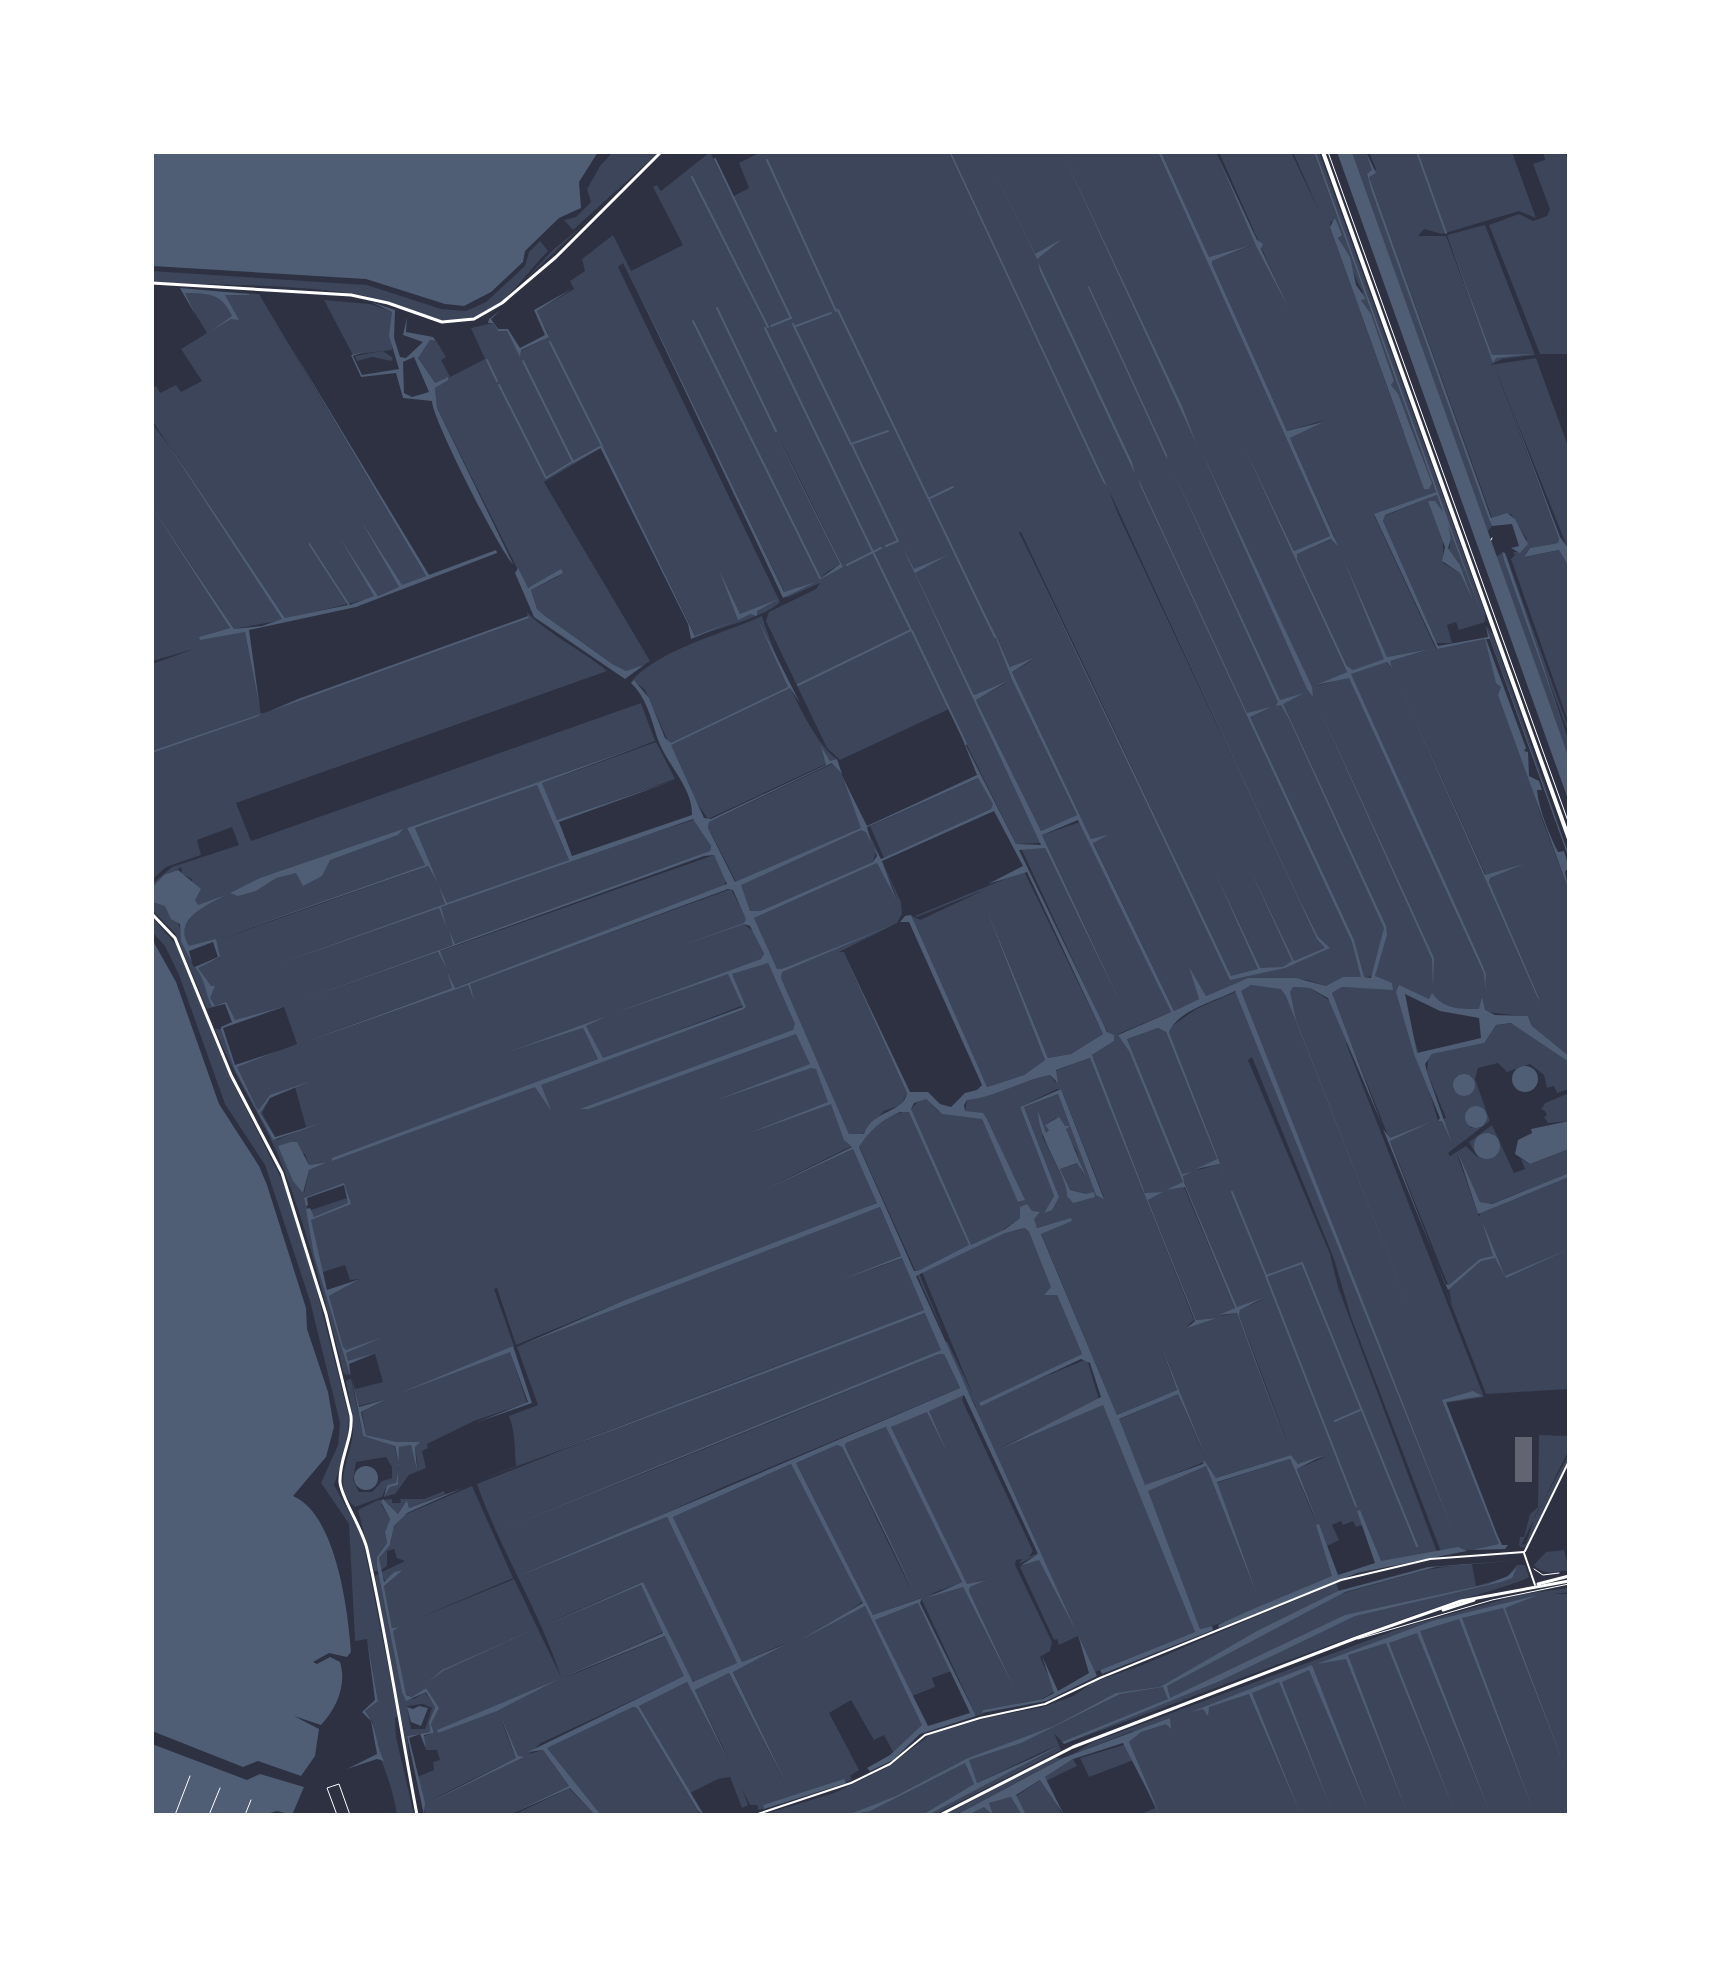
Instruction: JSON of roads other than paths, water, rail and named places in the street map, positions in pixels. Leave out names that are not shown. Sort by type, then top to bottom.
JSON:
[{"type":"main road","points":[[1325,152],[1569,839]]},
{"type":"street","points":[[152,283],[351,295],[388,303],[442,322],[474,319],[502,303],[556,257],[661,152]]},
{"type":"street","points":[[152,914],[168,928],[182,953],[231,1075],[282,1173],[306,1242],[351,1416],[341,1487],[363,1534],[394,1674],[417,1815]]},
{"type":"street","points":[[1535,1585],[1524,1552],[1569,1461]]},
{"type":"street","points":[[755,1815],[851,1783],[890,1764],[929,1733],[1050,1703],[1100,1678],[1341,1580],[1430,1559],[1524,1552]]},
{"type":"street","points":[[940,1815],[1065,1751],[1356,1638],[1477,1599],[1569,1580]]},
{"type":"lane","points":[[1325,152],[1569,824]]},
{"type":"lane","points":[[1356,1638],[1366,1639],[1569,1580]]},
{"type":"lane","points":[[337,1815],[327,1788],[339,1784],[350,1815]]},
{"type":"waterway","points":[[1417,152],[1446,233]]},
{"type":"waterway","points":[[715,159],[791,318],[771,326]]},
{"type":"waterway","points":[[767,160],[836,311]]},
{"type":"waterway","points":[[692,177],[768,327]]},
{"type":"waterway","points":[[717,308],[776,431]]},
{"type":"waterway","points":[[838,310],[995,637]]},
{"type":"waterway","points":[[796,326],[831,313]]},
{"type":"waterway","points":[[693,321],[820,578]]},
{"type":"waterway","points":[[793,324],[851,444],[888,431]]},
{"type":"waterway","points":[[765,328],[873,552],[847,565]]},
{"type":"waterway","points":[[523,361],[573,462],[602,446],[550,342]]},
{"type":"waterway","points":[[487,360],[497,381]]},
{"type":"waterway","points":[[499,385],[546,478],[572,462]]},
{"type":"waterway","points":[[852,445],[898,541],[886,546]]},
{"type":"waterway","points":[[930,498],[953,487]]},
{"type":"waterway","points":[[798,685],[911,630],[873,552],[881,548]]},
{"type":"waterway","points":[[912,631],[966,744]]},
{"type":"waterway","points":[[1232,1192],[1266,1275]]},
{"type":"waterway","points":[[1356,1506],[1266,1276],[1302,1263],[1417,1546]]},
{"type":"waterway","points":[[1335,1421],[1360,1410]]}]
